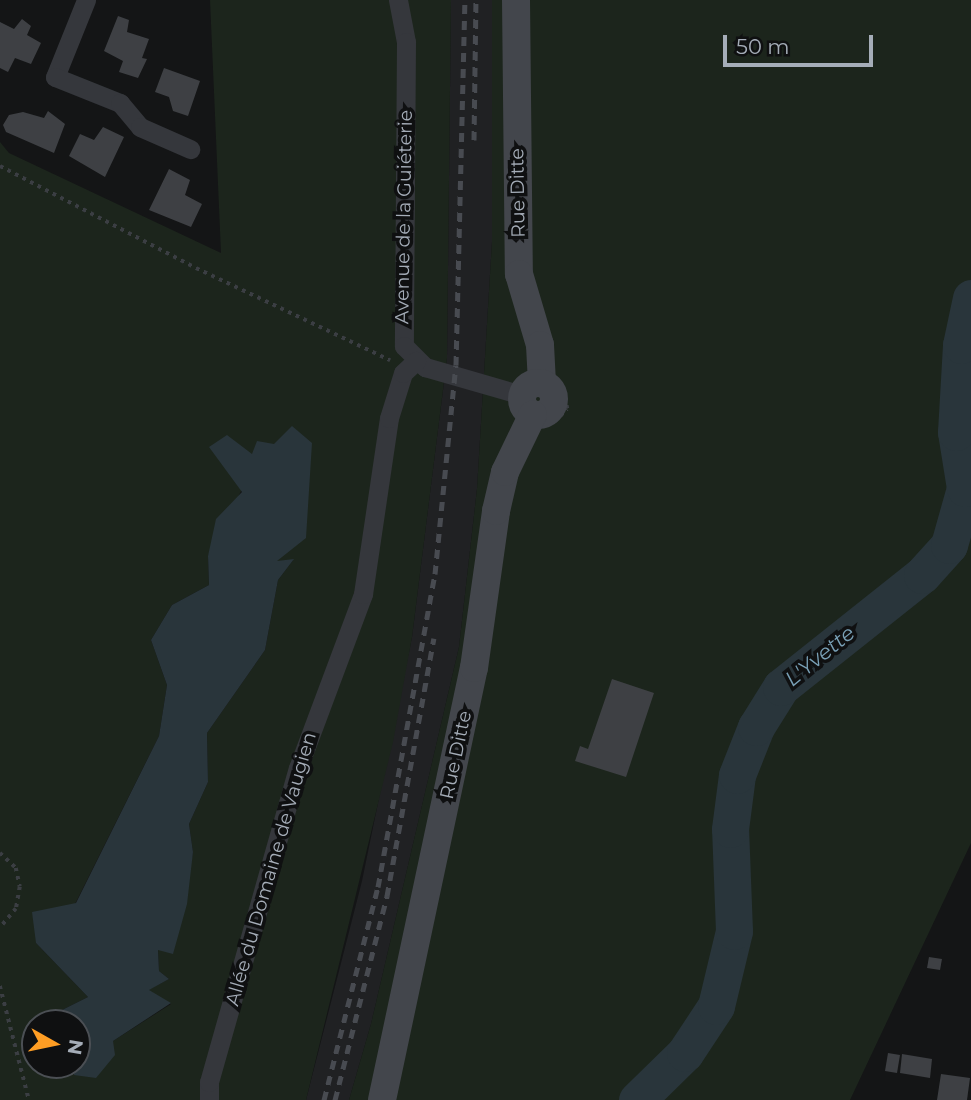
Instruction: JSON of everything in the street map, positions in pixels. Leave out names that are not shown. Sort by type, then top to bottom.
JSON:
[{"type":"street","points":[[86,0],[55,77],[120,103],[140,127],[190,149]]},
{"type":"street","name":"Avenue de la Guiéterie","points":[[398,0],[407,42],[402,331],[411,365]]},
{"type":"street","name":"Rue Ditte","points":[[382,1100],[474,668],[496,511],[505,472],[532,397],[540,345],[519,274],[516,0]]},
{"type":"street","points":[[411,365],[532,397]]},
{"type":"street","name":"Allée du Domaine de Vaugien","points":[[209,1100],[209,1082],[298,768],[363,594],[389,418],[411,365]]},
{"type":"path","points":[[0,166],[411,365]]},
{"type":"path","points":[[0,853],[16,868],[20,887],[16,909],[0,928]]},
{"type":"path","points":[[0,986],[29,1100]]},
{"type":"shaded area","points":[[210,0],[451,0],[447,358],[412,637],[393,742],[306,1100],[0,1100],[0,142],[9,153],[221,253]],"holes":[[[274,444],[276,562],[293,560],[278,580],[265,650],[207,733],[208,782],[189,824],[193,852],[173,953],[158,949],[159,971],[169,979],[148,990],[171,1004],[113,1041],[91,1060],[91,1079],[21,1079],[21,1009],[64,1009],[88,997],[36,943],[75,904],[159,736],[167,685],[151,640],[172,605],[209,585],[208,556],[264,446]]]},
{"type":"shaded area","points":[[451,0],[492,0],[492,242],[477,489],[459,647],[371,1024],[349,1100],[306,1100],[362,881],[412,637],[447,358]]},
{"type":"shaded area","points":[[492,0],[971,0],[971,843],[850,1100],[349,1100],[371,1024],[459,647],[477,489],[492,242]]},
{"type":"shaded area","points":[[292,426],[312,443],[306,538],[277,561],[294,559],[278,580],[265,650],[207,733],[208,782],[189,824],[193,852],[187,904],[173,954],[158,950],[159,971],[169,979],[149,990],[171,1003],[113,1041],[115,1055],[96,1078],[91,1077],[91,1009],[64,1009],[88,997],[36,943],[32,912],[76,903],[159,736],[167,685],[151,640],[172,605],[209,585],[208,556],[216,519],[242,492],[209,447],[227,435],[252,454],[257,441],[274,444]]},
{"type":"building","points":[[118,16],[129,20],[127,32],[149,39],[142,58],[147,59],[138,78],[119,72],[123,61],[104,51]]},
{"type":"building","points":[[22,19],[31,26],[27,35],[41,43],[31,64],[15,58],[8,72],[0,68],[0,22],[14,29]]},
{"type":"building","points":[[164,68],[200,81],[188,116],[173,111],[169,97],[155,92]]},
{"type":"building","points":[[48,111],[65,124],[54,153],[6,132],[3,125],[9,115],[23,112],[44,118]]},
{"type":"building","points":[[103,127],[124,137],[105,177],[69,156],[80,134],[94,140]]},
{"type":"building","points":[[169,169],[190,180],[185,195],[202,204],[191,227],[149,210]]},
{"type":"building","points":[[612,679],[654,693],[626,777],[575,761],[580,746],[588,749]]},
{"type":"building","points":[[929,957],[942,959],[940,970],[927,968]]},
{"type":"building","points":[[888,1053],[900,1055],[897,1073],[885,1071]]},
{"type":"building","points":[[902,1054],[932,1059],[930,1078],[900,1073]]},
{"type":"building","points":[[941,1074],[970,1078],[967,1100],[937,1100]]},
{"type":"waterway","name":"L'Yvette","points":[[637,1100],[685,1053],[716,1006],[734,931],[730,829],[737,775],[756,727],[781,687],[922,575],[949,545],[965,488],[956,432],[961,345],[971,298]]},
{"type":"railway","points":[[324,1100],[378,887],[435,574],[456,365],[465,0]]},
{"type":"railway","points":[[474,140],[476,0]]},
{"type":"railway","points":[[335,1100],[387,896],[434,638]]}]
